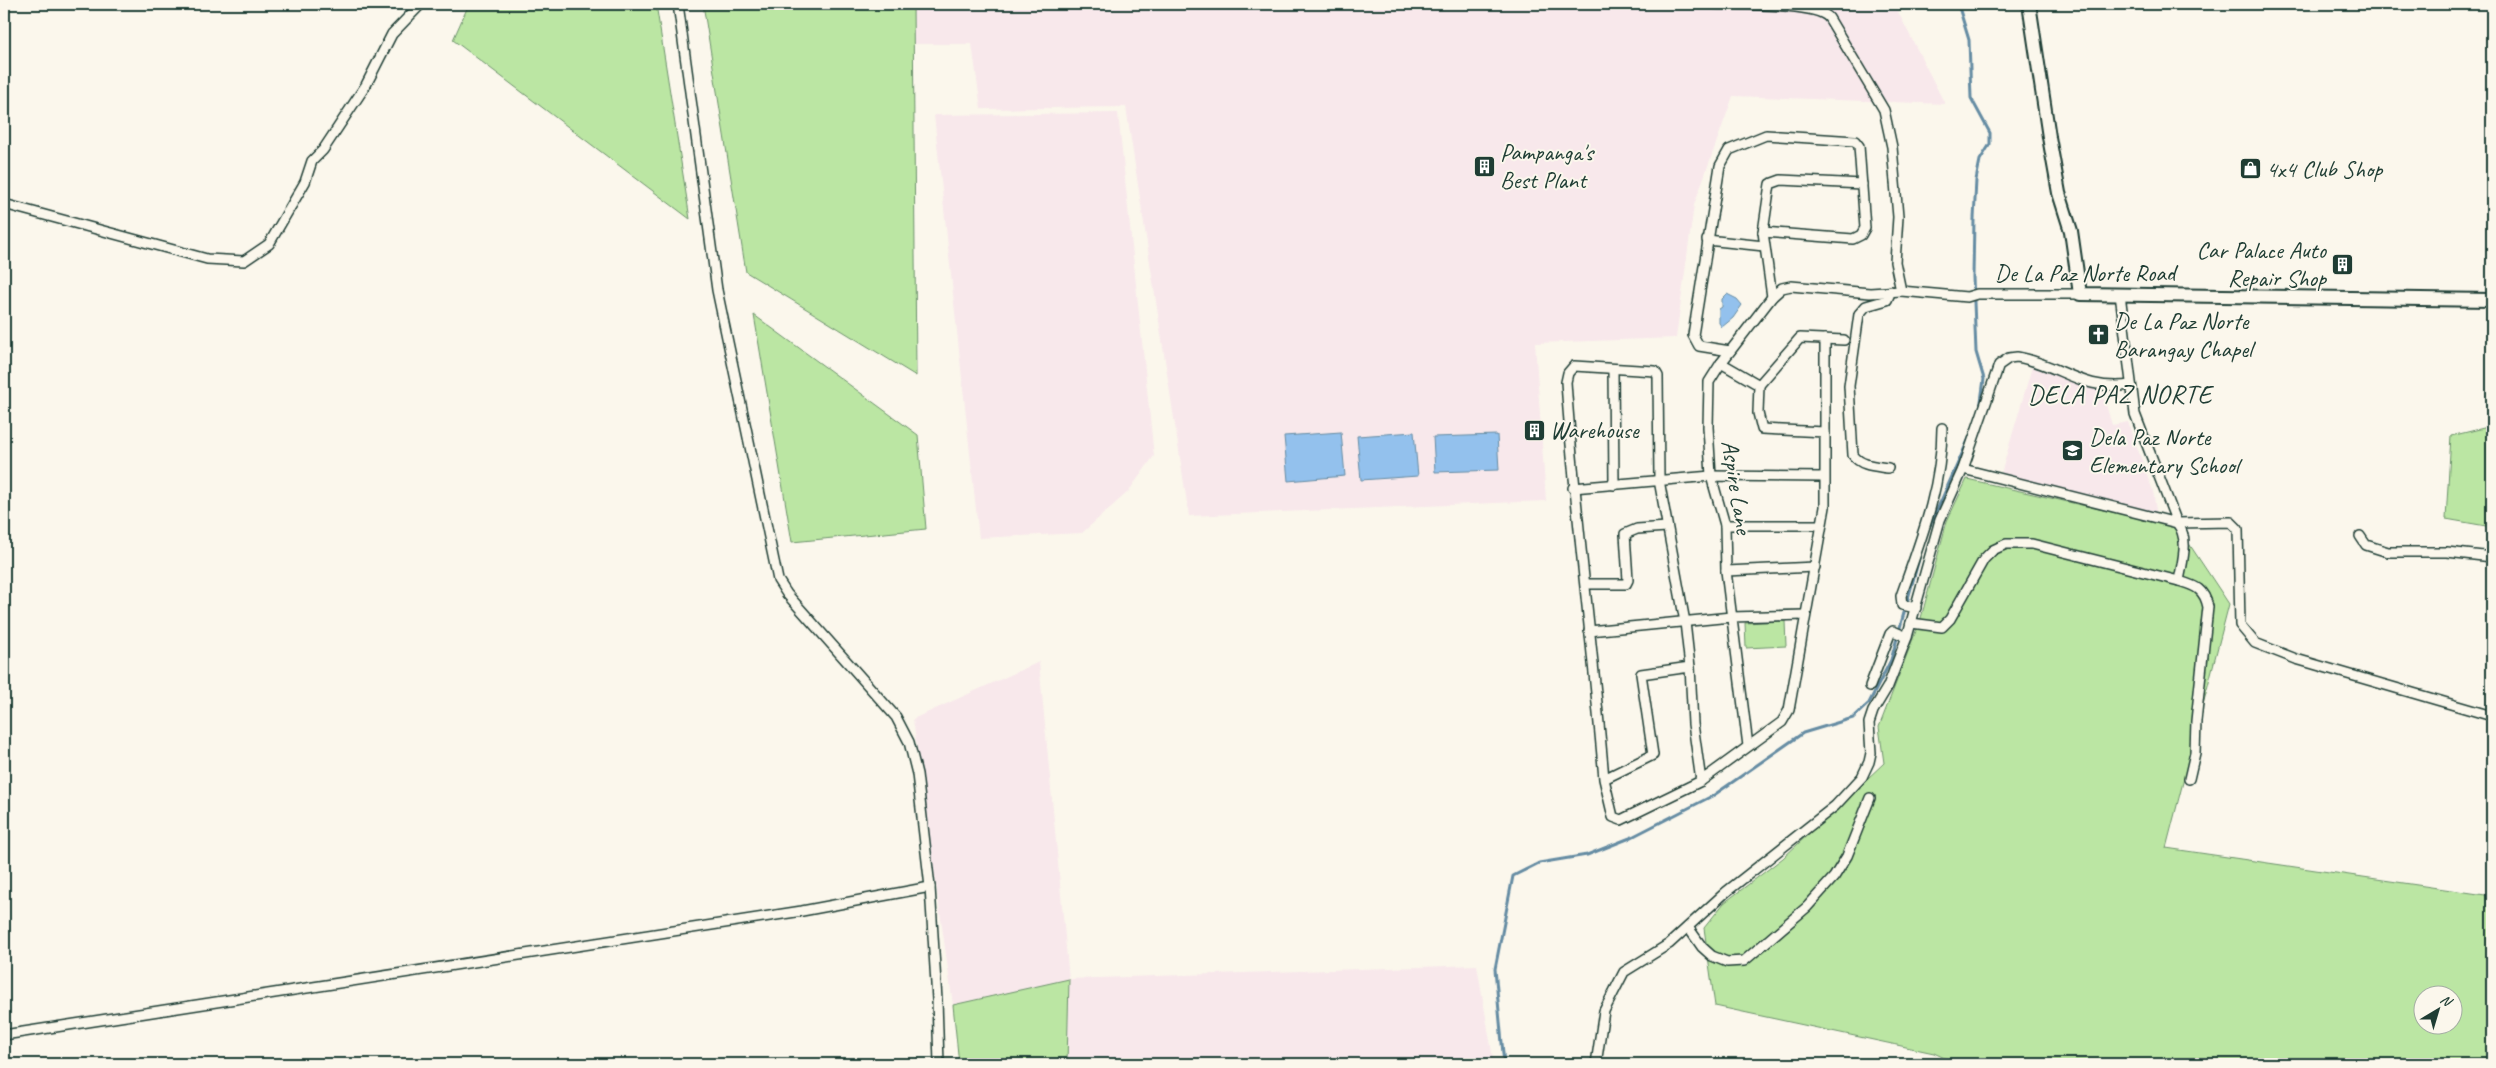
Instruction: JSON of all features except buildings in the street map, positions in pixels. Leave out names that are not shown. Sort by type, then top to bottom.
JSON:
[{"type":"street","points":[[4,204],[207,259],[244,261],[269,244],[305,182],[312,162],[323,150],[366,84],[392,34],[422,4]]},
{"type":"street","points":[[678,4],[717,290],[772,562],[778,580],[787,594],[896,717],[909,742],[917,774],[930,887],[937,1000],[938,1064]]},
{"type":"street","points":[[1712,4],[1825,8],[1884,110],[1892,147],[1898,217],[1895,262],[1901,291]]},
{"type":"street","points":[[2029,4],[2049,137],[2059,193],[2071,230],[2080,294]]},
{"type":"street","points":[[1730,351],[1699,346],[1693,335],[1720,166],[1729,150],[1766,135],[1855,141],[1859,146],[1865,228],[1861,235],[1853,239],[1763,232]]},
{"type":"street","points":[[1772,297],[1763,232],[1770,184],[1781,180],[1862,184]]},
{"type":"street","points":[[1707,240],[1764,246]]},
{"type":"street","name":"Aspire Lane","points":[[1748,746],[1726,571],[1725,525],[1711,476],[1708,427],[1709,382],[1730,351],[1772,297],[1782,288],[1791,286],[1870,293],[1901,291],[1967,297]]},
{"type":"street","points":[[1888,468],[1864,464],[1853,455],[1849,386],[1859,314],[1866,306],[1890,298],[1891,291]]},
{"type":"street","name":"De La Paz Norte Road","points":[[1967,297],[1977,294],[2120,294],[2492,300]]},
{"type":"street","points":[[2120,294],[2131,368],[2130,385],[2135,414],[2176,523],[2183,531],[2184,540],[2179,580]]},
{"type":"street","points":[[1825,432],[1762,429],[1758,413],[1759,385],[1800,338],[1844,340]]},
{"type":"street","points":[[1701,781],[1693,724],[1685,622],[1659,480],[1658,376],[1655,371],[1574,366],[1568,373],[1574,488],[1586,584],[1604,779],[1610,811],[1616,820],[1641,811],[1701,781],[1782,722],[1789,710],[1804,616],[1815,567],[1825,507],[1825,339]]},
{"type":"street","points":[[1870,686],[1885,669],[1902,635],[1911,623],[1940,520],[1964,469],[1998,365],[2009,358],[2024,358],[2090,384],[2112,388],[2130,385]]},
{"type":"street","points":[[1721,363],[1759,385]]},
{"type":"street","points":[[1613,369],[1614,486]]},
{"type":"street","points":[[1914,608],[1902,604],[1901,596],[1923,533],[1938,476],[1942,458],[1942,428]]},
{"type":"street","points":[[1964,469],[2176,523],[2231,522],[2238,529],[2240,626],[2254,643],[2296,660],[2492,716]]},
{"type":"street","points":[[1574,488],[1711,476],[1824,477]]},
{"type":"street","points":[[1725,525],[1821,525]]},
{"type":"street","points":[[1586,584],[1626,584],[1628,580],[1625,534],[1637,529],[1667,527]]},
{"type":"street","points":[[2360,536],[2366,545],[2388,552],[2447,552],[2492,557]]},
{"type":"street","points":[[1911,623],[1930,628],[1942,627],[1950,619],[1984,559],[1993,550],[2006,544],[2032,544],[2179,580],[2199,587],[2204,593],[2208,607],[2196,721],[2195,753],[2189,779]]},
{"type":"street","points":[[1726,571],[1815,567]]},
{"type":"street","points":[[1589,631],[1731,617],[1804,616]]},
{"type":"street","points":[[1596,1064],[1604,1012],[1619,979],[1631,966],[1669,944],[1726,892],[1804,832],[1853,789],[1869,762],[1869,723],[1885,669],[1889,636],[1893,631],[1902,635]]},
{"type":"street","points":[[1604,779],[1652,755],[1641,674],[1690,668]]},
{"type":"street","points":[[1688,927],[1702,947],[1712,956],[1727,962],[1744,961],[1806,907],[1834,877],[1847,856],[1870,798]]},
{"type":"street","points":[[4,1035],[802,911],[930,887]]},
{"type":"shaded area","points":[[899,4],[1894,4],[1945,104],[1733,96],[1694,205],[1676,338],[1535,343],[1546,501],[1189,516],[1126,107],[981,109],[972,44],[902,44]]},
{"type":"shaded area","points":[[1118,113],[1154,456],[1128,492],[1082,533],[979,538],[934,115]]},
{"type":"shaded area","name":"Dela Paz Norte Elementary School","points":[[2032,367],[2102,391],[2112,425],[2128,422],[2153,491],[2157,516],[2000,477]]},
{"type":"shaded area","points":[[1039,662],[1069,979],[1477,965],[1494,1064],[1067,1064],[1069,980],[953,1005],[913,719]]},
{"type":"green space","points":[[469,4],[656,4],[690,219],[453,40]]},
{"type":"green space","points":[[703,4],[913,4],[916,376],[746,272]]},
{"type":"green space","points":[[754,315],[918,435],[926,529],[792,542]]},
{"type":"green space","points":[[2492,426],[2492,527],[2446,519],[2451,436]]},
{"type":"green space","points":[[1967,479],[2178,527],[2229,604],[2166,848],[2492,896],[2492,1064],[1957,1064],[1934,1053],[1715,1006],[1704,928],[1724,903],[1783,858],[1884,763],[1879,727],[1921,618],[1947,521]]},
{"type":"green space","points":[[1785,621],[1786,646],[1746,648],[1745,623]]},
{"type":"green space","points":[[1069,979],[1067,1064],[959,1064],[953,1005]]},
{"type":"water","points":[[1727,294],[1737,299],[1742,305],[1733,318],[1722,327],[1719,323],[1719,309],[1722,307],[1722,299]]},
{"type":"water","points":[[1341,432],[1345,476],[1288,481],[1284,436]]},
{"type":"water","points":[[1414,432],[1418,476],[1361,480],[1357,436]]},
{"type":"water","points":[[1497,435],[1499,470],[1435,472],[1433,437]]},
{"type":"waterway","points":[[1958,4],[1969,40],[1971,98],[1990,133],[1990,144],[1980,160],[1976,180],[1974,219],[1973,277],[1976,352],[1984,379],[1980,409]]},
{"type":"waterway","points":[[1929,528],[1973,429]]},
{"type":"waterway","points":[[1504,1064],[1495,969],[1513,876],[1539,863],[1587,855],[1630,838],[1714,795],[1803,733],[1853,718],[1869,703],[1891,660],[1920,555]]},
{"type":"place","name":"Pampanga's Best Plant","points":[[1484,166]]},
{"type":"place","name":"4x4 Club Shop","points":[[2250,169]]},
{"type":"place","name":"Car Palace Auto Repair Shop","points":[[2342,264]]},
{"type":"place","name":"De La Paz Norte Barangay Chapel","points":[[2098,335]]},
{"type":"place","name":"Warehouse","points":[[1534,430]]},
{"type":"place","name":"Dela Paz Norte Elementary School","points":[[2073,451]]},
{"type":"district","name":"DELA PAZ NORTE","points":[[2120,394]]}]
